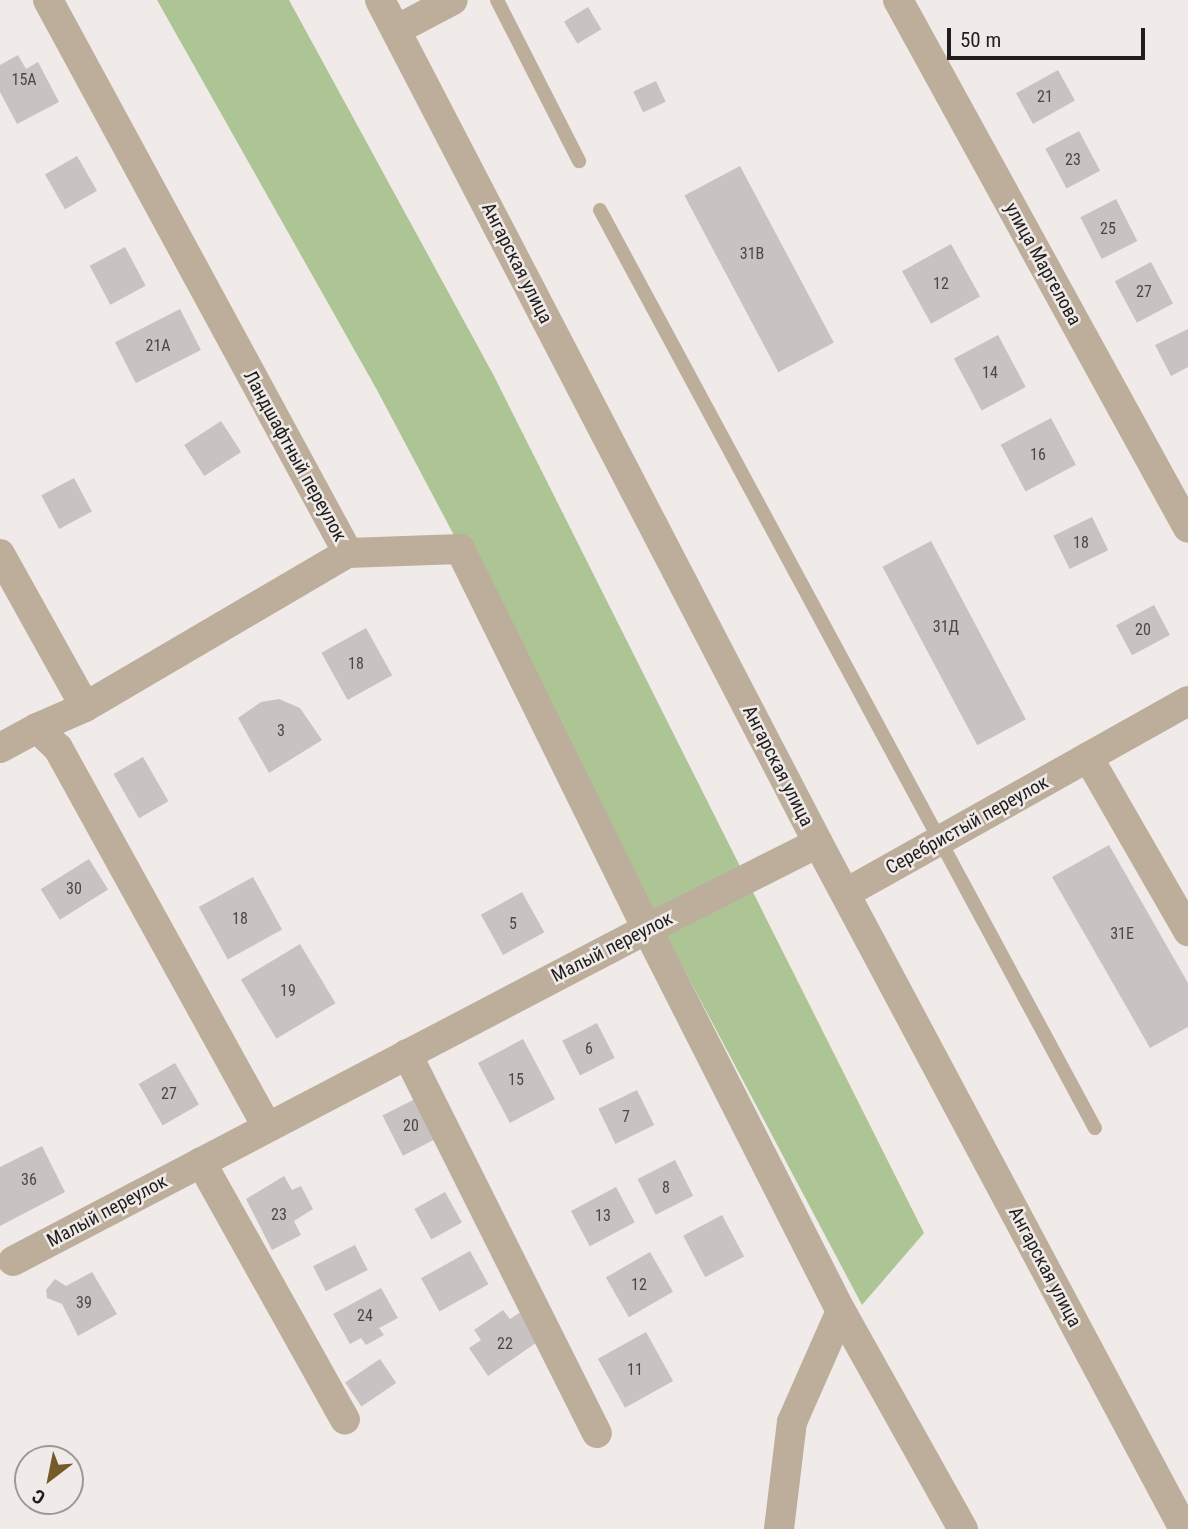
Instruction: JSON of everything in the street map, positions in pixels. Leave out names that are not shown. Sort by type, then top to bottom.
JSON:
[{"type":"street","name":"Ландшафтный переулок","points":[[48,0],[348,553],[460,550],[647,929]]},
{"type":"street","name":"Ангарская улица","points":[[380,0],[818,843],[1184,1529]]},
{"type":"street","points":[[396,30],[453,0]]},
{"type":"street","name":"улица Маргелова","points":[[898,0],[1188,528]]},
{"type":"street","points":[[0,748],[47,738],[85,707],[348,553]]},
{"type":"street","points":[[0,554],[85,707]]},
{"type":"street","name":"Серебристый переулок","points":[[846,893],[1188,701]]},
{"type":"street","points":[[47,738],[267,1126]]},
{"type":"street","points":[[1088,757],[1188,930]]},
{"type":"street","name":"Малый переулок","points":[[13,1261],[267,1126],[818,843]]},
{"type":"street","points":[[647,929],[841,1311],[963,1529]]},
{"type":"street","points":[[407,1054],[597,1433]]},
{"type":"street","points":[[201,1162],[345,1420]]},
{"type":"street","points":[[779,1529],[792,1422],[841,1311]]},
{"type":"lane","points":[[497,0],[579,161]]},
{"type":"lane","points":[[600,210],[1095,1128]]},
{"type":"green space","points":[[157,0],[289,0],[494,376],[924,1233],[862,1305],[377,390]]},
{"type":"building","points":[[588,7],[601,29],[577,44],[564,21]]},
{"type":"building","points":[[18,55],[26,69],[38,62],[59,102],[17,124],[0,92],[0,65]]},
{"type":"building","points":[[1058,70],[1075,101],[1033,124],[1016,93]]},
{"type":"building","points":[[656,81],[666,102],[643,112],[633,92]]},
{"type":"building","points":[[1079,131],[1100,171],[1067,189],[1045,149]]},
{"type":"building","points":[[77,156],[97,191],[65,209],[45,174]]},
{"type":"building","points":[[740,166],[834,343],[778,372],[684,196]]},
{"type":"building","points":[[1116,199],[1137,241],[1102,259],[1080,217]]},
{"type":"building","points":[[951,244],[980,296],[931,324],[902,271]]},
{"type":"building","points":[[125,247],[146,286],[110,305],[90,266]]},
{"type":"building","points":[[1151,262],[1173,303],[1137,323],[1115,281]]},
{"type":"building","points":[[180,309],[201,350],[136,383],[115,342]]},
{"type":"building","points":[[1188,329],[1188,367],[1171,376],[1155,345]]},
{"type":"building","points":[[998,335],[1026,387],[982,411],[954,358]]},
{"type":"building","points":[[1051,418],[1076,465],[1026,492],[1001,445]]},
{"type":"building","points":[[221,421],[241,452],[204,476],[184,445]]},
{"type":"building","points":[[74,478],[92,512],[59,529],[41,495]]},
{"type":"building","points":[[1092,517],[1108,550],[1070,569],[1053,536]]},
{"type":"building","points":[[931,541],[1026,719],[977,745],[882,567]]},
{"type":"building","points":[[1154,605],[1170,635],[1132,655],[1116,625]]},
{"type":"building","points":[[366,628],[392,675],[348,700],[321,653]]},
{"type":"building","points":[[279,699],[300,708],[322,740],[269,773],[238,718],[261,702]]},
{"type":"building","points":[[143,757],[168,801],[139,818],[114,774]]},
{"type":"building","points":[[1109,845],[1188,983],[1188,1027],[1150,1048],[1052,877]]},
{"type":"building","points":[[89,859],[108,890],[60,920],[41,889]]},
{"type":"building","points":[[253,877],[282,929],[228,960],[199,907]]},
{"type":"building","points":[[522,892],[544,932],[503,955],[481,915]]},
{"type":"building","points":[[300,944],[336,1003],[276,1039],[241,980]]},
{"type":"building","points":[[597,1023],[615,1058],[580,1075],[562,1041]]},
{"type":"building","points":[[523,1039],[555,1099],[510,1123],[478,1063]]},
{"type":"building","points":[[175,1063],[199,1105],[163,1126],[139,1084]]},
{"type":"building","points":[[637,1090],[654,1125],[615,1144],[598,1109]]},
{"type":"building","points":[[419,1097],[439,1137],[403,1156],[382,1116]]},
{"type":"building","points":[[42,1146],[65,1192],[0,1226],[0,1167]]},
{"type":"building","points":[[675,1160],[693,1196],[656,1215],[638,1179]]},
{"type":"building","points":[[284,1176],[292,1190],[301,1186],[313,1209],[294,1221],[301,1235],[272,1250],[246,1199]]},
{"type":"building","points":[[616,1187],[635,1222],[590,1246],[571,1211]]},
{"type":"building","points":[[445,1192],[462,1223],[431,1240],[414,1209]]},
{"type":"building","points":[[722,1215],[744,1256],[705,1277],[683,1236]]},
{"type":"building","points":[[355,1245],[368,1270],[326,1291],[313,1266]]},
{"type":"building","points":[[470,1251],[488,1284],[439,1311],[421,1278]]},
{"type":"building","points":[[650,1252],[673,1292],[629,1317],[606,1278]]},
{"type":"building","points":[[92,1272],[117,1314],[78,1336],[62,1304],[47,1298],[46,1290],[55,1279],[66,1286]]},
{"type":"building","points":[[381,1288],[398,1318],[379,1328],[384,1335],[366,1345],[361,1338],[350,1344],[333,1314]]},
{"type":"building","points":[[503,1310],[510,1319],[524,1310],[543,1338],[488,1376],[469,1348],[481,1340],[474,1330]]},
{"type":"building","points":[[646,1332],[673,1381],[625,1408],[598,1359]]},
{"type":"building","points":[[380,1359],[396,1383],[361,1407],[345,1382]]}]
